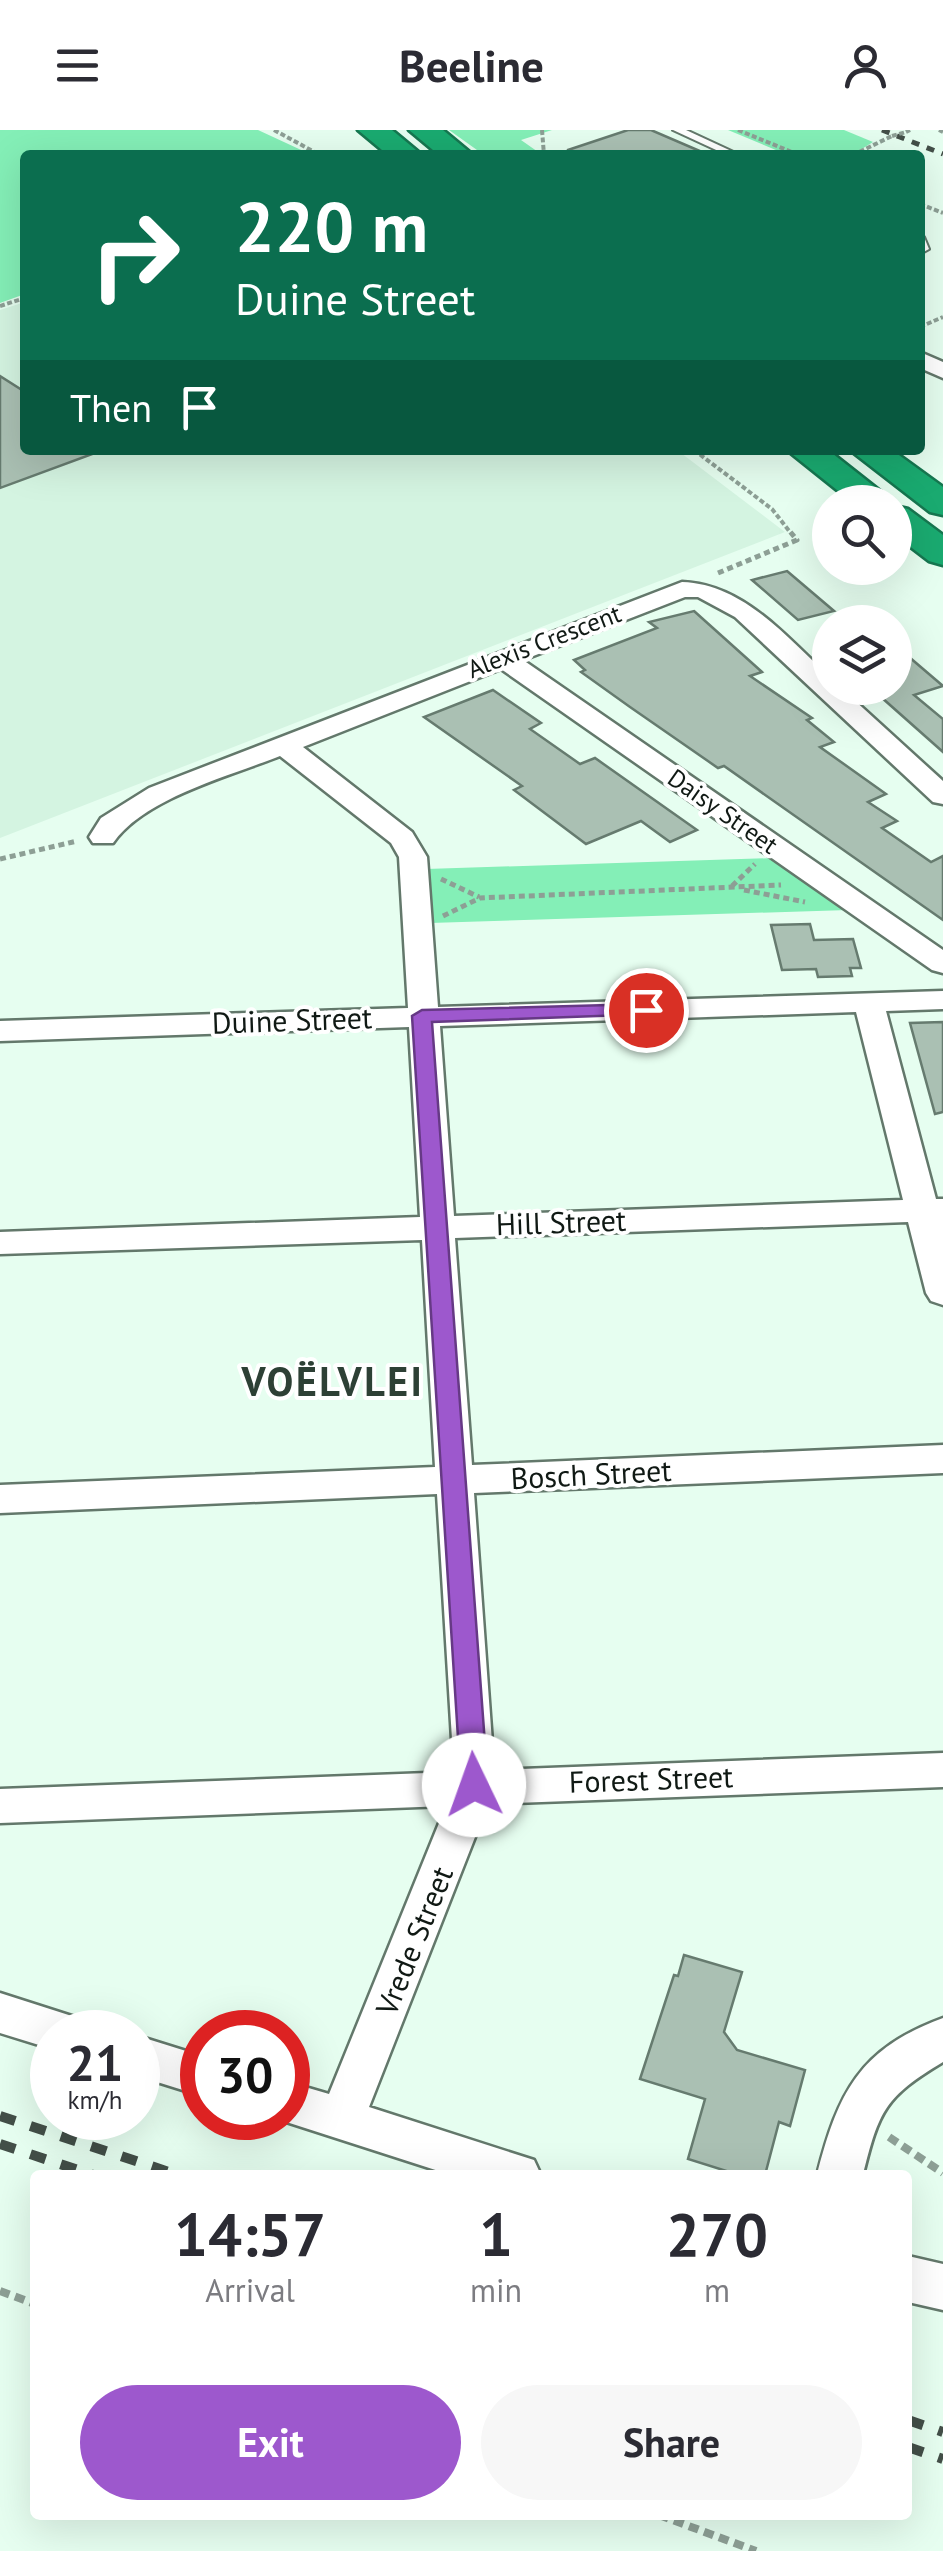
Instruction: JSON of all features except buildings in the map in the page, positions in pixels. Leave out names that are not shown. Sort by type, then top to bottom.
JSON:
[{"type":"highway","points":[[373,130],[400,150]]},
{"type":"highway","points":[[424,130],[451,150]]},
{"type":"highway","points":[[812,455],[853,485]]},
{"type":"highway","points":[[875,455],[943,504]]},
{"type":"highway","points":[[912,530],[943,553]]},
{"type":"street","name":"Alexis Crescent","points":[[103,837],[111,824],[159,794],[654,598],[682,590],[704,590]]},
{"type":"street","points":[[704,590],[744,612],[943,796]]},
{"type":"street","name":"Daisy Street","points":[[502,658],[943,964]]},
{"type":"street","name":"Vrede Street","points":[[282,744],[410,847],[474,1785],[450,1857],[342,2120]]},
{"type":"street","name":"Duine Street","points":[[0,1031],[943,1000]]},
{"type":"street","points":[[869,1004],[932,1210],[943,1293]]},
{"type":"street","name":"Hill Street","points":[[0,1243],[932,1210]]},
{"type":"street","name":"Bosch Street","points":[[0,1499],[943,1459]]},
{"type":"street","name":"Forest Street","points":[[0,1806],[943,1770]]},
{"type":"street","points":[[0,2013],[30,2022]]},
{"type":"street","points":[[841,2170],[855,2114],[868,2088],[943,2038]]},
{"type":"street","points":[[310,2109],[502,2170]]},
{"type":"street","points":[[912,2280],[943,2287]]},
{"type":"lane","points":[[678,130],[724,150]]},
{"type":"path","points":[[274,130],[311,150]]},
{"type":"path","points":[[738,130],[787,150]]},
{"type":"path","points":[[863,150],[908,131]]},
{"type":"path","points":[[701,455],[772,509],[797,540],[710,576],[704,590]]},
{"type":"path","points":[[0,859],[42,846],[103,837]]},
{"type":"path","points":[[416,919],[437,919],[480,898],[797,884],[816,876]]},
{"type":"path","points":[[731,887],[820,906],[844,895]]},
{"type":"path","points":[[855,2114],[943,2174]]},
{"type":"path","points":[[0,2291],[30,2302]]},
{"type":"path","points":[[672,2520],[756,2551]]},
{"type":"shaded area","points":[[20,304],[20,455],[684,455],[785,532],[0,838],[0,310]]},
{"type":"green space","points":[[0,130],[258,130],[301,150],[20,150],[20,296],[0,303]]},
{"type":"green space","points":[[449,130],[552,130],[521,140],[535,150],[477,150]]},
{"type":"green space","points":[[728,130],[844,130],[873,142],[860,150],[776,150]]},
{"type":"green space","points":[[774,858],[848,910],[430,923],[426,869]]},
{"type":"railway","points":[[882,130],[943,154]]},
{"type":"railway","points":[[0,2116],[163,2170]]},
{"type":"railway","points":[[0,2144],[78,2170]]},
{"type":"railway","points":[[912,2421],[943,2432]]},
{"type":"railway","points":[[912,2448],[943,2459]]},
{"type":"district","name":"VOËLVLEI","points":[[333,1382]]},
{"type":"route","points":[[474,1785],[422,1016],[646,1010]]}]
